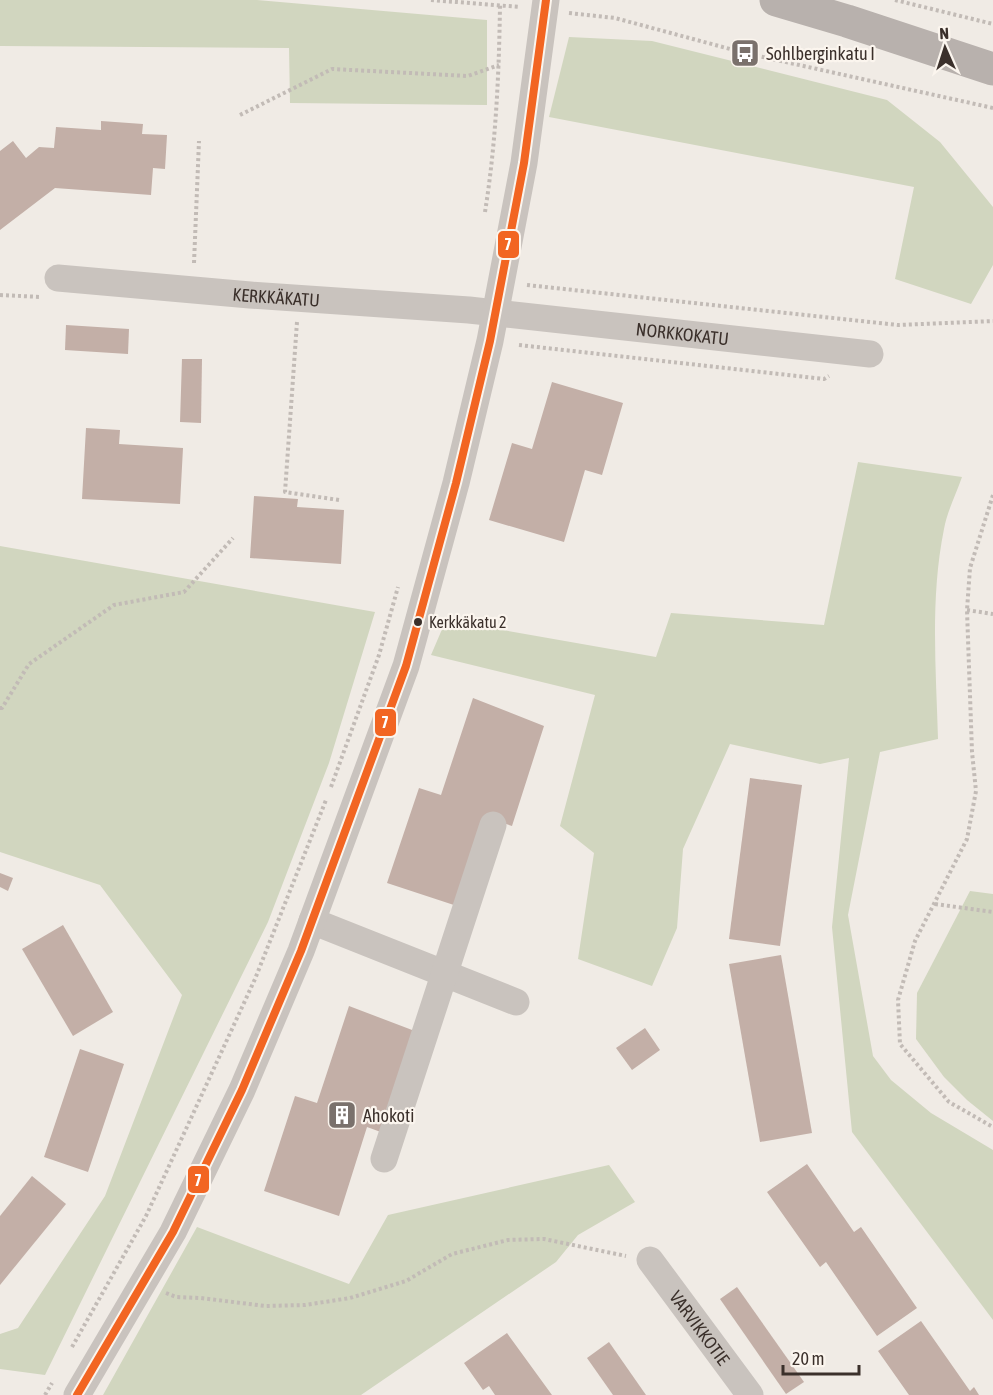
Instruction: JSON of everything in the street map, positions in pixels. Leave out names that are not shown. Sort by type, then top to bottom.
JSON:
[{"type":"main road","points":[[776,0],[842,9],[993,69]]},
{"type":"street","points":[[78,1395],[174,1232],[242,1090],[312,921],[406,666],[453,494],[490,341],[524,163],[545,5]]},
{"type":"street","name":"KERKKÄKATU","points":[[58,278],[495,313]]},
{"type":"street","name":"NORKKOKATU","points":[[495,313],[870,354]]},
{"type":"street","points":[[384,1159],[493,825]]},
{"type":"street","points":[[312,921],[516,1002]]},
{"type":"street","name":"VARVIKKOTIE","points":[[650,1260],[750,1395]]},
{"type":"path","points":[[431,0],[500,5],[545,5],[615,18],[745,53],[993,108]]},
{"type":"path","points":[[895,0],[993,24]]},
{"type":"path","points":[[485,214],[494,159],[500,5]]},
{"type":"path","points":[[240,115],[332,69],[468,76],[499,65]]},
{"type":"path","points":[[194,273],[199,141]]},
{"type":"path","points":[[569,290],[898,325],[993,321]]},
{"type":"path","points":[[297,315],[285,492],[339,500]]},
{"type":"path","points":[[490,341],[560,349]]},
{"type":"path","points":[[993,495],[970,568],[967,610],[972,752],[976,790],[967,839],[915,941],[898,1000],[900,1044],[949,1102],[993,1127]]},
{"type":"path","points":[[0,708],[29,664],[114,605],[184,592],[233,538]]},
{"type":"path","points":[[68,1353],[146,1216],[255,979],[326,801],[379,655],[400,578]]},
{"type":"path","points":[[967,610],[993,614]]},
{"type":"path","points":[[935,904],[993,912]]},
{"type":"path","points":[[142,1285],[177,1297],[265,1306],[305,1305],[350,1298],[405,1281],[452,1254],[508,1240],[544,1239],[650,1260]]},
{"type":"path","points":[[45,1395],[56,1374]]},
{"type":"green space","points":[[0,0],[257,0],[487,20],[487,105],[290,103],[289,48],[0,46]]},
{"type":"green space","points":[[569,37],[652,41],[887,100],[940,142],[993,207],[993,265],[971,304],[895,279],[914,187],[549,117]]},
{"type":"green space","points":[[858,462],[962,477],[945,523],[937,581],[935,634],[938,739],[880,752],[848,915],[873,1056],[891,1080],[931,1113],[993,1150],[993,1320],[852,1132],[832,927],[849,758],[820,764],[730,744],[683,849],[677,928],[652,986],[578,959],[594,853],[560,826],[595,695],[431,655],[446,620],[656,657],[671,613],[824,625]]},
{"type":"green space","points":[[0,546],[375,612],[329,763],[268,922],[45,1375],[0,1369],[0,1334],[18,1328],[105,1196],[182,995],[100,885],[0,852]]},
{"type":"green space","points":[[970,891],[993,894],[993,1121],[944,1077],[916,1039],[917,993]]},
{"type":"green space","points":[[609,1165],[635,1202],[578,1235],[556,1262],[361,1395],[103,1395],[197,1227],[349,1284],[388,1215]]},
{"type":"building","points":[[101,121],[143,124],[142,134],[167,135],[165,169],[153,168],[151,195],[55,188],[0,230],[0,151],[13,141],[26,158],[39,147],[54,148],[56,127],[101,130]]},
{"type":"building","points":[[66,325],[129,329],[128,354],[65,350]]},
{"type":"building","points":[[182,359],[202,359],[201,423],[180,422]]},
{"type":"building","points":[[552,382],[623,403],[602,475],[585,470],[564,542],[489,520],[512,443],[532,449]]},
{"type":"building","points":[[86,428],[120,430],[119,444],[183,448],[180,504],[82,499]]},
{"type":"building","points":[[254,496],[298,499],[297,507],[344,510],[341,564],[250,558]]},
{"type":"building","points":[[473,698],[544,726],[512,826],[491,819],[463,908],[387,883],[419,788],[441,795]]},
{"type":"building","points":[[750,778],[802,785],[780,946],[729,939]]},
{"type":"building","points":[[0,873],[13,878],[8,891],[0,887]]},
{"type":"building","points":[[63,925],[113,1012],[73,1036],[22,949]]},
{"type":"building","points":[[781,955],[812,1133],[760,1142],[729,964]]},
{"type":"building","name":"Ahokoti","points":[[349,1006],[420,1033],[389,1135],[367,1127],[339,1216],[264,1191],[295,1096],[317,1103]]},
{"type":"building","points":[[645,1028],[660,1050],[632,1070],[616,1048]]},
{"type":"building","points":[[80,1049],[124,1064],[88,1172],[44,1157]]},
{"type":"building","points":[[807,1164],[854,1232],[861,1227],[917,1308],[877,1336],[826,1262],[820,1267],[767,1192]]},
{"type":"building","points":[[32,1176],[66,1204],[0,1285],[0,1216]]},
{"type":"building","points":[[737,1287],[804,1382],[786,1394],[720,1299]]},
{"type":"building","points":[[921,1321],[970,1391],[974,1387],[979,1395],[909,1395],[878,1351]]},
{"type":"building","points":[[507,1333],[552,1395],[495,1395],[489,1386],[483,1390],[464,1363]]},
{"type":"building","points":[[609,1342],[646,1395],[613,1395],[587,1358]]},
{"type":"transit line","name":"7","points":[[77,1395],[173,1232],[242,1090],[301,951],[406,666],[456,483],[490,341],[524,163],[546,0]]},
{"type":"place","name":"Sohlberginkatu I","points":[[745,53]]},
{"type":"place","name":"Kerkkäkatu 2","points":[[418,622]]},
{"type":"place","name":"Ahokoti","points":[[342,1115]]}]
